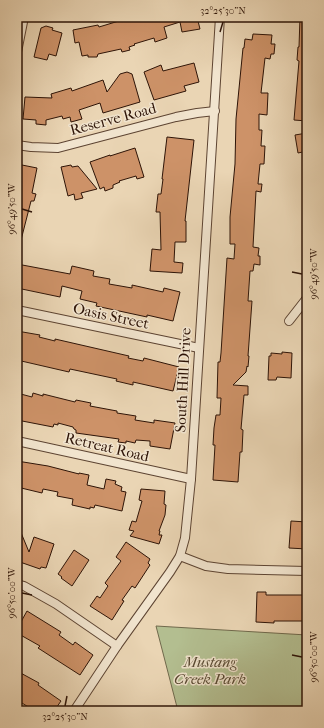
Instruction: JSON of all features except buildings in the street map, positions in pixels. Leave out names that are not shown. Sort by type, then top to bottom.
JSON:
[{"type":"street","points":[[17,52],[24,17]]},
{"type":"street","name":"South Hill Drive","points":[[74,711],[117,646],[170,572],[180,556],[185,538],[191,479],[220,17]]},
{"type":"street","name":"Reserve Road","points":[[17,144],[31,147],[58,148],[197,112],[215,111]]},
{"type":"street","points":[[289,320],[307,298]]},
{"type":"street","name":"Oasis Street","points":[[17,310],[199,348]]},
{"type":"street","name":"Retreat Road","points":[[17,441],[191,479]]},
{"type":"street","points":[[180,556],[206,566],[228,569],[307,571]]},
{"type":"street","points":[[17,584],[24,586],[56,604],[117,646]]},
{"type":"green space","name":"Mustang Creek Park","points":[[156,626],[307,635],[307,711],[178,711]]}]
